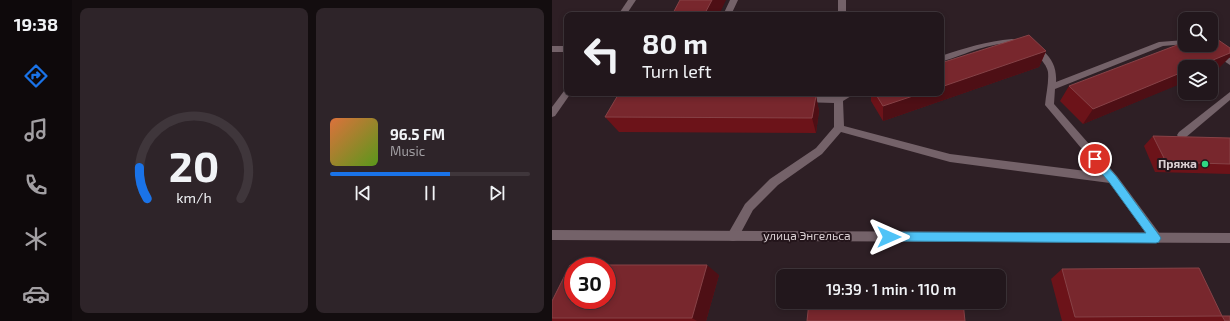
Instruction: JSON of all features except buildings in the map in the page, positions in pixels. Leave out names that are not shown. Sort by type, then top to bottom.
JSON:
[{"type":"street","points":[[624,12],[632,0]]},
{"type":"street","points":[[728,12],[734,0]]},
{"type":"street","points":[[842,0],[842,12]]},
{"type":"street","points":[[944,58],[994,43],[1015,40],[1028,43],[1042,52],[1052,70],[1049,105],[1112,179],[1156,238]]},
{"type":"street","points":[[1050,88],[1162,44],[1178,43]]},
{"type":"street","points":[[552,49],[564,49]]},
{"type":"street","points":[[1215,52],[1230,62]]},
{"type":"street","points":[[1182,135],[1230,95]]},
{"type":"street","points":[[552,114],[565,96]]},
{"type":"street","points":[[702,96],[704,98],[725,100]]},
{"type":"street","points":[[733,236],[749,207],[774,182],[819,151],[839,128],[838,97],[793,100]]},
{"type":"street","points":[[839,128],[950,158],[1112,179]]},
{"type":"street","name":"улица Энгельса","points":[[552,234],[1230,239]]},
{"type":"place","name":"Пряжа","points":[[1205,164]]},
{"type":"route","points":[[889,237],[1156,238],[1112,179],[1095,159]]}]
